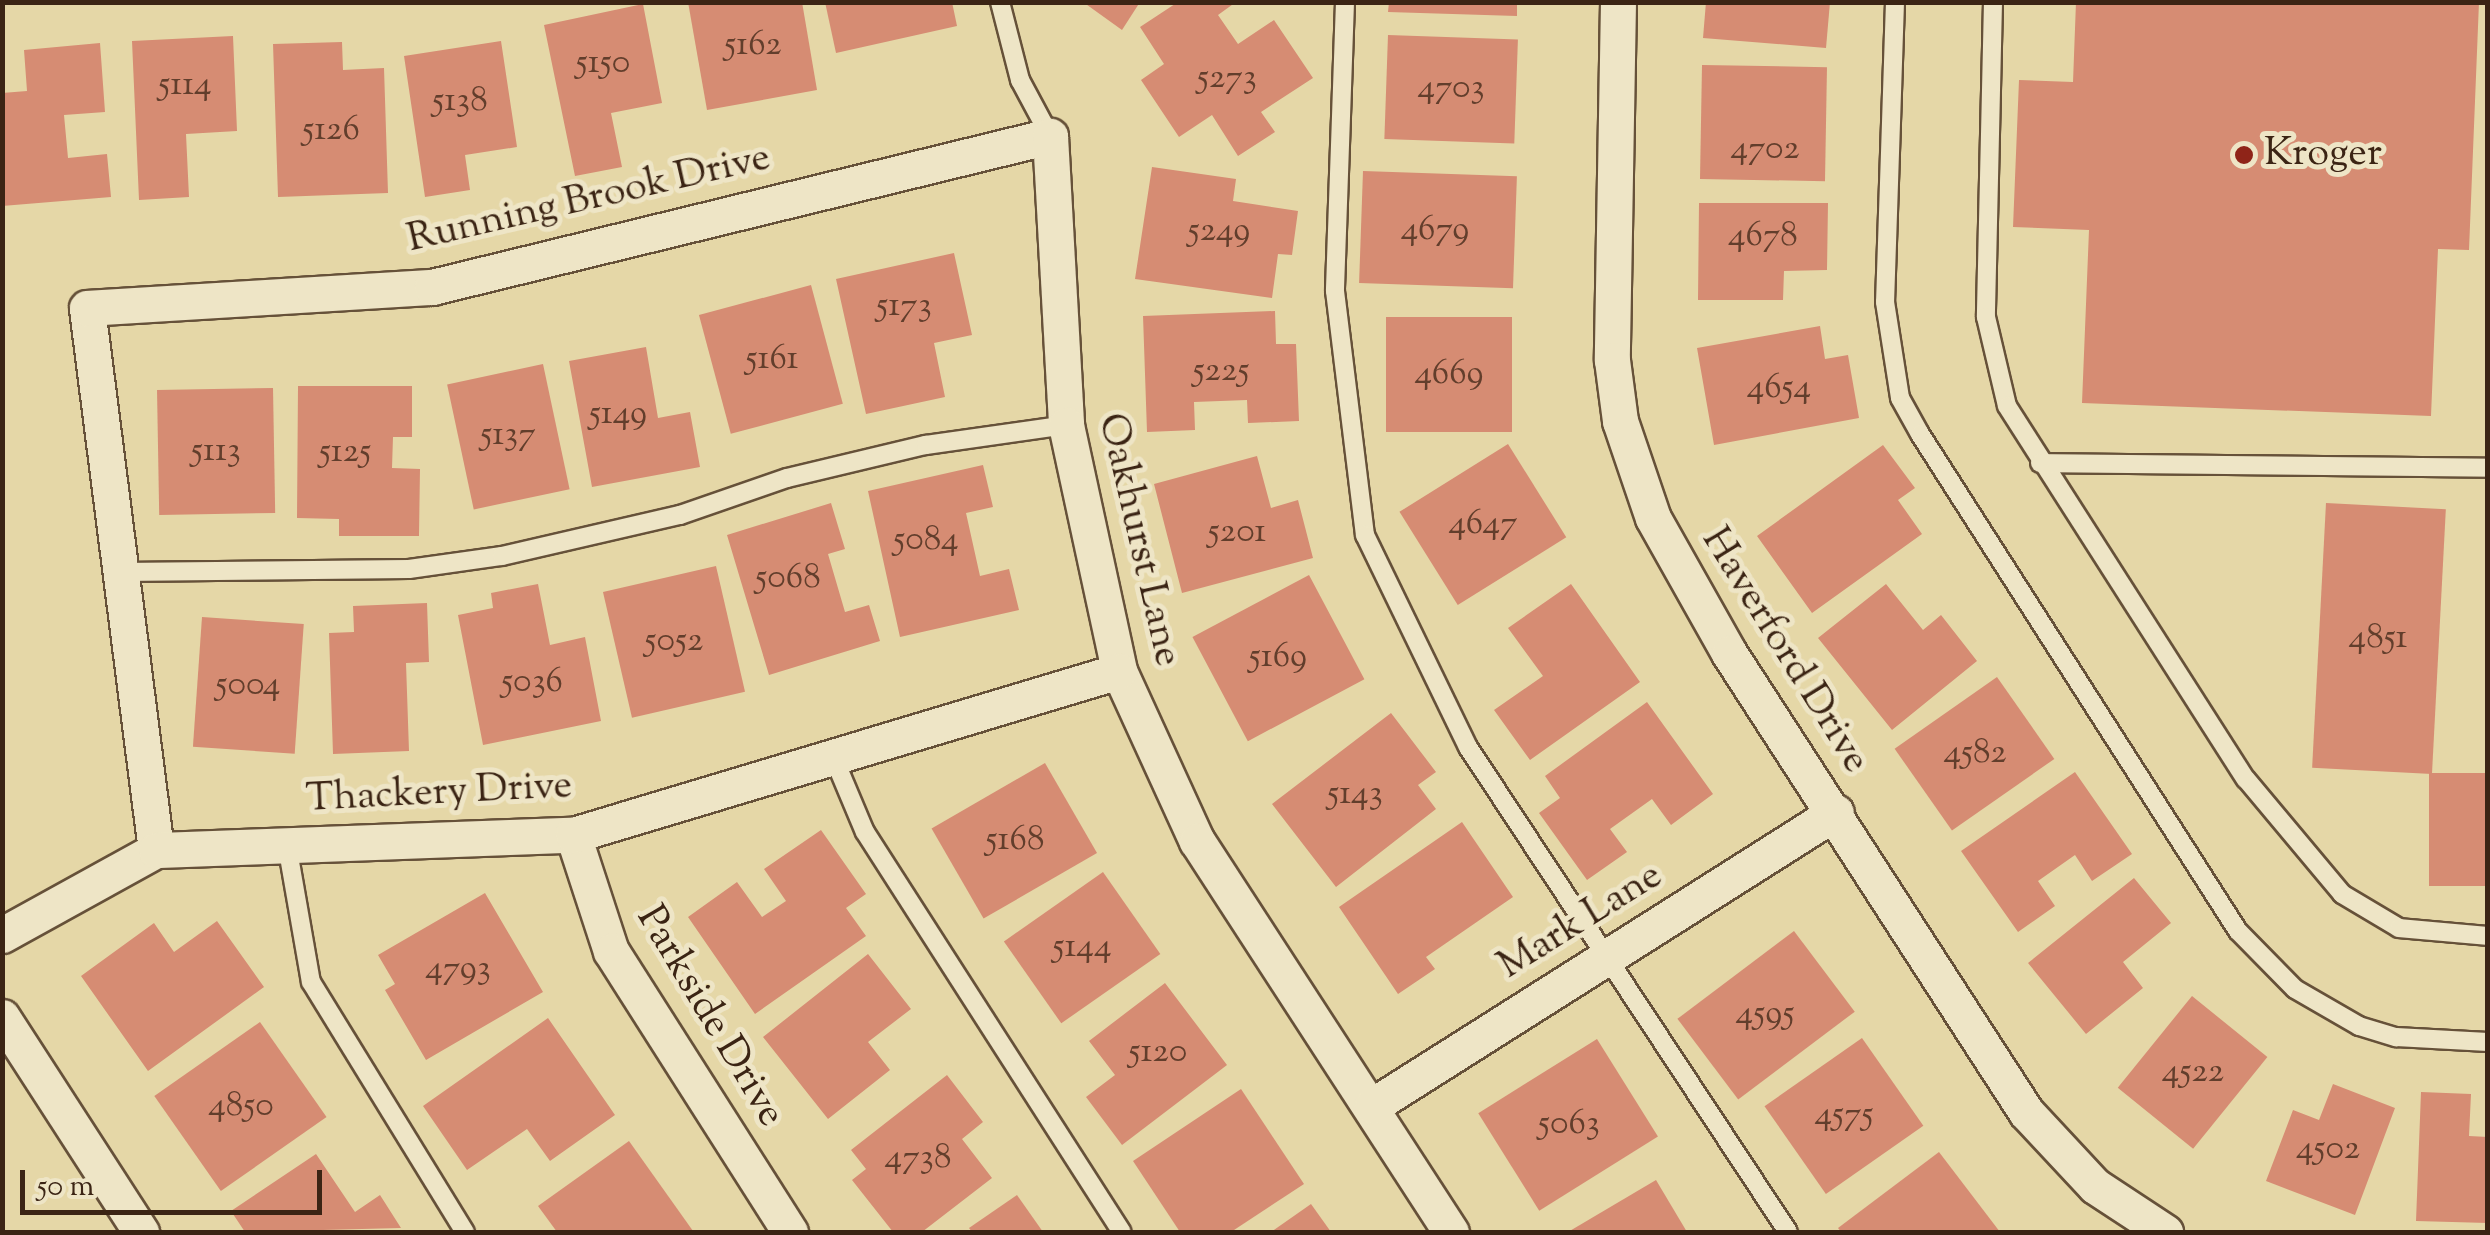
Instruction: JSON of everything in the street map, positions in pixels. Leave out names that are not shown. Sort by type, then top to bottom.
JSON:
[{"type":"street","name":"Haverford Drive","points":[[1618,2],[1609,277],[1616,390],[1634,475],[1681,573],[2026,1112],[2094,1186],[2165,1232]]},
{"type":"street","name":"Oakhurst Lane","points":[[1050,136],[1066,425],[1119,671],[1197,841],[1450,1232]]},
{"type":"street","name":"Running Brook Drive","points":[[156,850],[88,308],[432,288],[1050,136]]},
{"type":"street","name":"Thackery Drive","points":[[2,936],[156,850],[573,835],[1119,671]]},
{"type":"street","name":"Mark Lane","points":[[1372,1106],[1836,812]]},
{"type":"street","name":"Parkside Drive","points":[[573,835],[611,951],[790,1232]]},
{"type":"street","points":[[2,1016],[141,1232]]},
{"type":"lane","points":[[1000,2],[1020,80],[1050,136]]},
{"type":"lane","points":[[1345,2],[1335,291],[1366,535],[1468,747],[1788,1232]]},
{"type":"lane","points":[[1895,2],[1886,302],[1900,398],[1920,434],[2104,728],[2251,945],[2295,989],[2360,1026],[2396,1038],[2488,1042]]},
{"type":"lane","points":[[1994,2],[1986,318],[2007,406],[2246,779],[2342,894],[2399,928],[2488,936]]},
{"type":"lane","points":[[121,572],[408,569],[502,556],[680,515],[787,478],[926,445],[1066,425]]},
{"type":"lane","points":[[2040,463],[2488,468]]},
{"type":"lane","points":[[833,756],[864,832],[1122,1232]]},
{"type":"lane","points":[[287,845],[311,982],[465,1232]]},
{"type":"building","points":[[688,2],[802,2],[817,90],[707,110]]},
{"type":"building","points":[[825,2],[952,2],[957,26],[836,53]]},
{"type":"building","points":[[1083,2],[1140,2],[1122,30]]},
{"type":"building","points":[[1178,2],[1236,2],[1218,15],[1238,44],[1274,20],[1313,78],[1261,112],[1275,132],[1238,156],[1212,115],[1179,137],[1141,80],[1164,64],[1140,27]]},
{"type":"building","points":[[1389,2],[1517,2],[1517,16],[1388,12]]},
{"type":"building","points":[[1706,2],[1830,2],[1826,48],[1703,38]]},
{"type":"building","name":"Kroger","points":[[2076,2],[2479,2],[2469,250],[2438,249],[2431,416],[2082,403],[2089,230],[2013,227],[2019,80],[2073,82]]},
{"type":"building","points":[[643,4],[662,103],[611,113],[622,167],[575,176],[544,25]]},
{"type":"building","points":[[1388,35],[1518,40],[1514,143],[1384,139]]},
{"type":"building","points":[[233,36],[237,131],[186,134],[189,197],[139,200],[132,41]]},
{"type":"building","points":[[501,41],[517,147],[465,155],[470,190],[425,197],[404,56]]},
{"type":"building","points":[[342,42],[343,70],[384,68],[388,193],[278,197],[273,44]]},
{"type":"building","points":[[100,43],[105,112],[64,115],[68,158],[107,154],[111,197],[2,206],[2,93],[27,91],[24,50]]},
{"type":"building","points":[[1702,65],[1827,67],[1825,181],[1700,179]]},
{"type":"building","points":[[1152,167],[1236,179],[1233,201],[1298,211],[1292,255],[1278,254],[1272,298],[1135,279]]},
{"type":"building","points":[[1363,171],[1517,176],[1513,288],[1359,283]]},
{"type":"building","points":[[1699,203],[1828,203],[1827,270],[1784,271],[1783,300],[1698,300]]},
{"type":"building","points":[[954,253],[972,335],[934,343],[945,397],[866,414],[836,279]]},
{"type":"building","points":[[811,285],[843,404],[731,434],[699,315]]},
{"type":"building","points":[[1275,311],[1276,344],[1296,344],[1299,421],[1248,423],[1247,400],[1194,402],[1195,430],[1147,432],[1143,316]]},
{"type":"building","points":[[1386,317],[1512,317],[1512,432],[1386,432]]},
{"type":"building","points":[[1820,326],[1825,359],[1848,355],[1859,418],[1714,445],[1697,348]]},
{"type":"building","points":[[646,347],[658,418],[690,412],[700,467],[592,487],[569,361]]},
{"type":"building","points":[[543,364],[570,489],[474,510],[447,384]]},
{"type":"building","points":[[298,386],[412,386],[412,437],[393,437],[392,468],[420,469],[419,536],[339,536],[339,519],[297,518]]},
{"type":"building","points":[[273,388],[275,513],[159,515],[157,390]]},
{"type":"building","points":[[1508,444],[1566,537],[1458,605],[1399,512]]},
{"type":"building","points":[[1883,445],[1915,488],[1898,500],[1922,534],[1812,613],[1757,536]]},
{"type":"building","points":[[1257,456],[1271,508],[1298,500],[1313,558],[1182,593],[1154,484]]},
{"type":"building","points":[[983,465],[993,507],[966,513],[980,576],[1009,569],[1019,610],[900,637],[868,491]]},
{"type":"building","points":[[831,503],[845,549],[828,554],[845,612],[869,605],[880,641],[769,675],[727,535]]},
{"type":"building","points":[[2326,503],[2446,509],[2432,774],[2312,768]]},
{"type":"building","points":[[716,566],[745,692],[632,718],[603,592]]},
{"type":"building","points":[[1309,575],[1364,679],[1248,741],[1192,637]]},
{"type":"building","points":[[538,584],[550,645],[585,637],[601,721],[483,745],[458,615],[493,608],[491,593]]},
{"type":"building","points":[[1571,584],[1640,682],[1530,760],[1494,710],[1543,676],[1508,628]]},
{"type":"building","points":[[1886,584],[1923,630],[1941,615],[1977,661],[1892,730],[1818,638]]},
{"type":"building","points":[[427,603],[429,662],[406,663],[409,751],[333,754],[329,633],[354,632],[353,606]]},
{"type":"building","points":[[202,617],[304,624],[295,754],[193,747]]},
{"type":"building","points":[[1997,677],[2054,759],[1952,831],[1895,749]]},
{"type":"building","points":[[1647,702],[1713,794],[1671,825],[1652,799],[1610,829],[1627,852],[1587,880],[1539,813],[1560,798],[1545,776]]},
{"type":"building","points":[[1391,713],[1436,772],[1418,785],[1436,809],[1336,887],[1272,804]]},
{"type":"building","points":[[1045,763],[1097,853],[984,919],[932,828]]},
{"type":"building","points":[[2075,772],[2132,854],[2092,881],[2075,855],[2038,881],[2055,906],[2018,932],[1961,851]]},
{"type":"building","points":[[2429,773],[2488,773],[2488,886],[2429,886]]},
{"type":"building","points":[[1462,822],[1513,897],[1426,957],[1435,969],[1398,994],[1339,907]]},
{"type":"building","points":[[821,830],[866,894],[846,908],[866,936],[755,1014],[688,917],[737,882],[762,917],[786,901],[764,869]]},
{"type":"building","points":[[1103,872],[1160,954],[1061,1023],[1004,941]]},
{"type":"building","points":[[2134,878],[2171,923],[2123,962],[2143,988],[2086,1034],[2028,963]]},
{"type":"building","points":[[485,893],[543,992],[426,1060],[385,990],[395,984],[378,955]]},
{"type":"building","points":[[217,921],[264,987],[148,1071],[81,976],[154,923],[174,952]]},
{"type":"building","points":[[1794,931],[1855,1012],[1738,1100],[1677,1019]]},
{"type":"building","points":[[868,954],[911,1009],[868,1042],[890,1070],[828,1119],[763,1037]]},
{"type":"building","points":[[1165,983],[1227,1065],[1122,1145],[1086,1097],[1115,1075],[1089,1041]]},
{"type":"building","points":[[2192,996],[2267,1057],[2193,1149],[2118,1088]]},
{"type":"building","points":[[548,1018],[615,1115],[550,1161],[527,1129],[467,1170],[423,1106]]},
{"type":"building","points":[[260,1022],[327,1117],[221,1191],[154,1096]]},
{"type":"building","points":[[1862,1038],[1923,1126],[1826,1194],[1765,1106]]},
{"type":"building","points":[[1597,1039],[1658,1137],[1539,1211],[1478,1113]]},
{"type":"building","points":[[947,1075],[983,1122],[962,1139],[992,1178],[922,1232],[893,1232],[852,1180],[866,1169],[851,1150]]},
{"type":"building","points":[[2333,1084],[2395,1108],[2355,1215],[2266,1181],[2293,1110],[2319,1120]]},
{"type":"building","points":[[1241,1089],[1304,1184],[1231,1232],[1180,1232],[1133,1161]]},
{"type":"building","points":[[2421,1092],[2471,1094],[2469,1136],[2488,1137],[2488,1223],[2416,1221]]},
{"type":"building","points":[[629,1141],[693,1231],[557,1232],[538,1206]]},
{"type":"building","points":[[1939,1152],[2000,1232],[1841,1232],[1838,1228]]},
{"type":"building","points":[[316,1154],[355,1212],[380,1195],[401,1228],[245,1232],[231,1211]]},
{"type":"building","points":[[1656,1180],[1687,1232],[1568,1232]]},
{"type":"building","points":[[1017,1195],[1043,1232],[972,1232],[969,1228]]},
{"type":"building","points":[[1311,1204],[1331,1232],[1271,1232]]},
{"type":"place","name":"Kroger","points":[[2244,155]]}]
